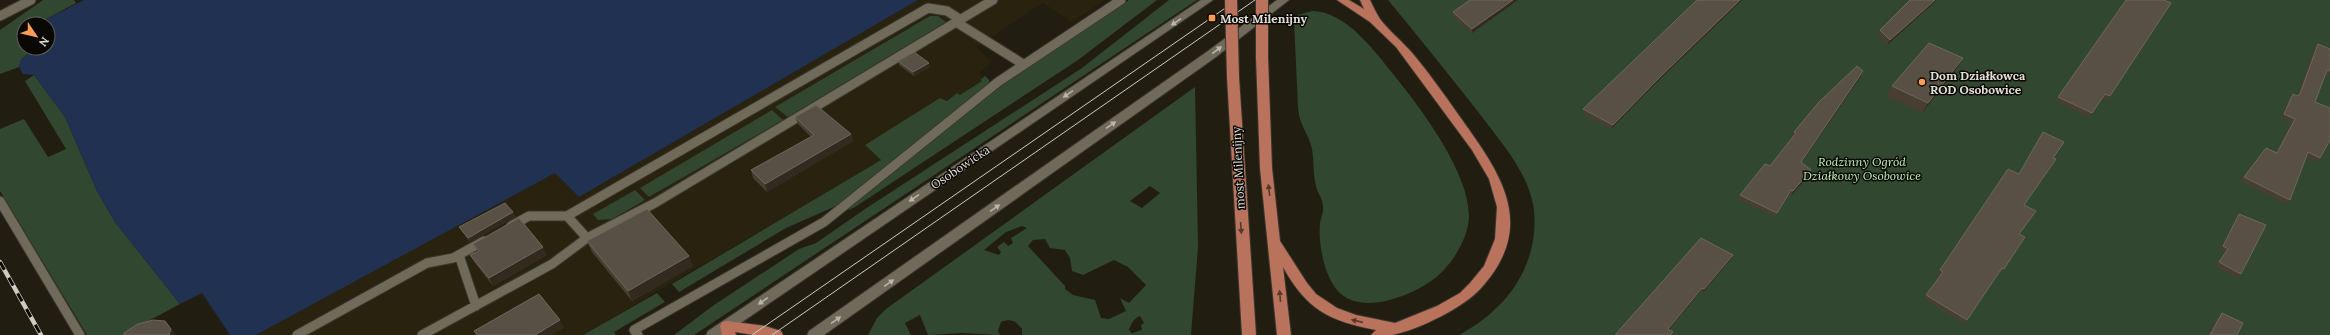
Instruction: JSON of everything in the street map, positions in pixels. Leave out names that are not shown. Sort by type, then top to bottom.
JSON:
[{"type":"main road","name":"most Milenijny","points":[[1231,0],[1233,77],[1249,335]]},
{"type":"main road","points":[[1262,0],[1262,57],[1266,168],[1284,335]]},
{"type":"main road","points":[[1342,0],[1376,22],[1406,53],[1487,164],[1497,185],[1503,207],[1503,228],[1498,248],[1490,266],[1476,286],[1445,310],[1415,323],[1395,328],[1378,335]]},
{"type":"main road","points":[[1365,0],[1376,22]]},
{"type":"main road","points":[[1275,242],[1303,288],[1320,306],[1347,319],[1395,328]]},
{"type":"main road","points":[[728,331],[765,331],[776,335]]},
{"type":"street","name":"Osobowicka","points":[[713,335],[728,331],[1208,0]]},
{"type":"street","points":[[814,335],[1212,54],[1284,0]]},
{"type":"lane","points":[[0,16],[31,0]]},
{"type":"lane","points":[[422,335],[552,264],[587,238],[655,203],[993,0]]},
{"type":"lane","points":[[638,335],[634,330],[824,222],[1023,64],[1121,0]]},
{"type":"lane","points":[[504,231],[530,216],[568,216],[928,8],[947,11],[958,21],[1023,64]]},
{"type":"lane","points":[[0,201],[80,335]]},
{"type":"lane","points":[[568,216],[587,238]]},
{"type":"lane","points":[[297,335],[427,263],[459,255],[491,238]]},
{"type":"lane","points":[[459,255],[476,306]]},
{"type":"shaded area","points":[[918,0],[1105,0],[1072,22],[1043,3],[976,47],[992,62],[979,73],[985,76],[981,79],[982,81],[960,96],[957,94],[947,101],[865,145],[881,160],[583,335],[256,335],[555,173],[579,197]]},
{"type":"green space","points":[[43,0],[74,0],[76,3],[52,16],[20,16]]},
{"type":"green space","points":[[1129,0],[1157,0],[1078,60],[855,207],[849,210],[847,208],[995,90]]},
{"type":"green space","points":[[1169,0],[1197,0],[694,335],[674,335],[714,305],[799,249],[816,243],[865,209],[1082,68]]},
{"type":"green space","name":"Rodzinny Ogród Działkowy Osobowice","points":[[1388,0],[2330,0],[2330,335],[1459,335],[1474,326],[1499,305],[1519,280],[1526,266],[1531,250],[1535,225],[1533,204],[1523,176],[1510,154],[1423,42]]},
{"type":"green space","points":[[1312,11],[1336,17],[1358,34],[1377,54],[1416,104],[1442,141],[1453,161],[1467,200],[1469,217],[1466,234],[1453,259],[1434,279],[1412,292],[1386,301],[1372,303],[1359,302],[1347,298],[1332,284],[1325,267],[1320,240],[1320,223],[1323,203],[1315,181],[1311,145],[1301,123],[1298,111],[1294,20],[1298,15]]},
{"type":"green space","points":[[930,16],[938,16],[946,22],[788,117],[775,107]]},
{"type":"green space","points":[[16,19],[16,56],[25,56],[21,60],[19,67],[0,74],[0,30]]},
{"type":"green space","points":[[34,75],[65,117],[97,191],[115,222],[180,304],[122,335],[87,335],[0,191],[0,129],[24,119],[48,157],[66,149],[25,81]]},
{"type":"green space","points":[[985,76],[989,80],[989,85],[836,206],[786,228],[679,292],[672,284],[881,160],[865,145],[940,98],[947,101],[957,93],[960,95],[982,81],[980,80]]},
{"type":"green space","points":[[1195,87],[1198,247],[1191,335],[1022,335],[1022,329],[1018,324],[1008,320],[1001,322],[998,331],[1000,335],[961,333],[928,335],[920,315],[905,323],[911,335],[868,335],[877,318],[886,309]],"holes":[[[1150,186],[1160,193],[1142,208],[1130,201]],[[1022,226],[1027,228],[1011,238],[1013,243],[1008,246],[1004,242],[997,247],[1001,252],[999,255],[984,250],[1006,232]],[[1045,239],[1050,248],[1065,250],[1070,258],[1072,271],[1083,275],[1114,260],[1128,267],[1146,285],[1129,303],[1120,298],[1126,311],[1109,319],[1101,318],[1095,300],[1073,295],[1065,289],[1065,286],[1028,246],[1033,240]],[[1140,316],[1144,323],[1141,325],[1142,330],[1132,333],[1129,330],[1136,318]]]},
{"type":"green space","points":[[772,110],[783,120],[649,197],[640,188]]},
{"type":"green space","points":[[635,190],[645,200],[612,219],[598,220],[593,214]]},
{"type":"green space","points":[[657,293],[665,302],[614,332],[616,335],[583,335]]},
{"type":"water","points":[[84,0],[918,0],[579,197],[555,173],[256,335],[230,335],[202,293],[180,304],[115,222],[97,191],[65,117],[34,75],[23,74],[19,67],[21,60],[25,56],[56,56],[56,16],[53,16]]},
{"type":"building","points":[[1470,0],[1513,0],[1472,29],[1453,12]]},
{"type":"building","points":[[1697,0],[1740,0],[1658,79],[1613,125],[1583,109]]},
{"type":"building","points":[[1910,0],[1935,0],[1890,40],[1880,30]]},
{"type":"building","points":[[2126,0],[2164,0],[2171,3],[2110,96],[2105,94],[2092,113],[2058,97]]},
{"type":"building","name":"Dom Działkowca ROD Osobowice","points":[[1929,43],[1963,58],[1928,103],[1892,86]]},
{"type":"building","points":[[2318,44],[2330,49],[2330,71],[2327,70],[2315,102],[2330,108],[2330,140],[2320,158],[2308,152],[2290,200],[2244,177],[2266,148],[2277,153],[2295,119],[2284,114],[2293,94],[2297,96],[2300,94]]},
{"type":"building","points":[[914,52],[929,63],[913,72],[898,61]]},
{"type":"building","points":[[1857,66],[1863,71],[1801,162],[1811,170],[1793,191],[1791,190],[1777,213],[1740,195],[1765,164],[1770,166],[1796,133],[1794,132],[1819,102]]},
{"type":"building","points":[[816,105],[851,134],[765,184],[751,170],[814,135],[795,117]]},
{"type":"building","points":[[2043,132],[2064,142],[2053,158],[2056,159],[2024,205],[2036,211],[2019,234],[2025,237],[1967,320],[1926,295],[1943,272],[1940,270],[2008,169],[2019,174]]},
{"type":"building","points":[[505,203],[513,212],[468,238],[459,227]]},
{"type":"building","points":[[647,209],[689,256],[628,291],[587,241]]},
{"type":"building","points":[[2239,214],[2266,225],[2241,274],[2219,262],[2228,249],[2223,246]]},
{"type":"building","points":[[519,218],[543,247],[489,278],[470,255],[479,251],[473,244]]},
{"type":"building","points":[[1701,238],[1733,255],[1704,289],[1702,288],[1668,329],[1673,332],[1670,335],[1615,335]]},
{"type":"building","points":[[539,294],[560,320],[535,335],[477,335],[474,331]]},
{"type":"building","points":[[2222,313],[2243,323],[2237,335],[2210,335]]},
{"type":"building","points":[[153,320],[165,321],[171,329],[170,335],[123,335],[138,324]]},
{"type":"tram line","points":[[752,335],[1237,0]]},
{"type":"tram line","points":[[772,335],[1255,0]]},
{"type":"railway","points":[[0,262],[41,335]]},
{"type":"place","name":"Most Milenijny","points":[[1212,18]]},
{"type":"place","name":"Dom Działkowca ROD Osobowice","points":[[1922,82]]}]
